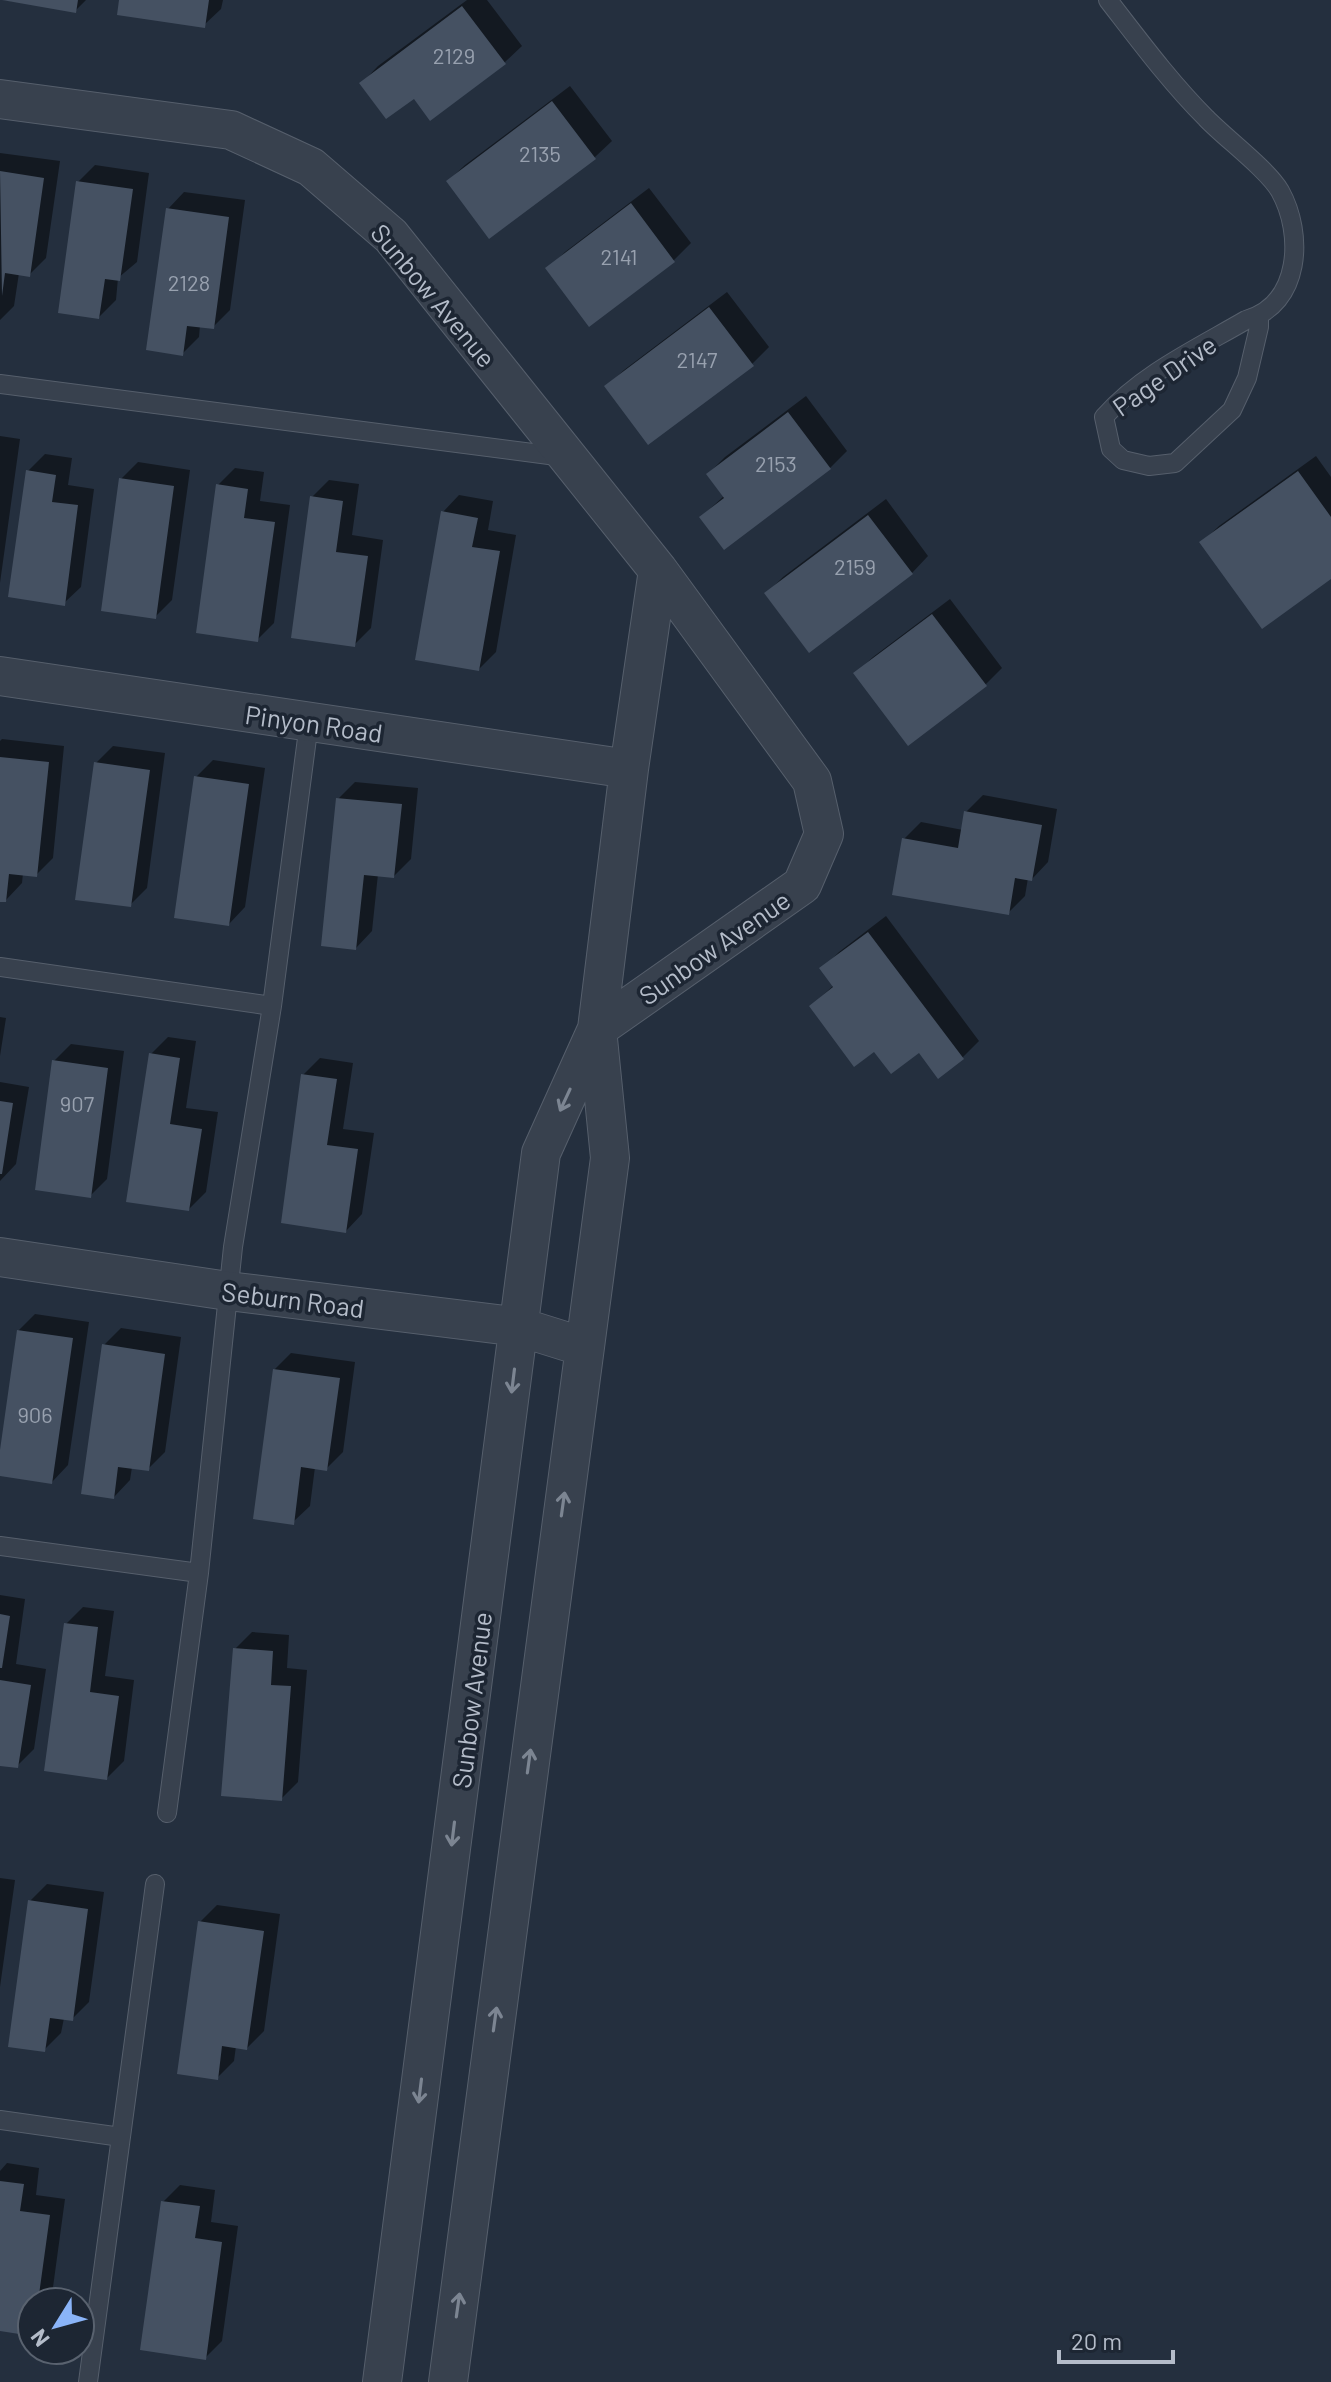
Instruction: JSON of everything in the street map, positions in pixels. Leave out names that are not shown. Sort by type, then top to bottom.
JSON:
[{"type":"street","name":"Sunbow Avenue","points":[[0,99],[231,130],[311,167],[391,236],[658,570],[812,781],[824,834],[802,885],[597,1029],[541,1153],[382,2382]]},
{"type":"street","name":"Sunbow Avenue","points":[[448,2382],[610,1158],[597,1029],[629,769],[658,570]]},
{"type":"street","name":"Pinyon Road","points":[[0,676],[629,769]]},
{"type":"street","name":"Seburn Road","points":[[0,1257],[228,1291],[520,1327],[584,1347]]},
{"type":"lane","name":"Page Drive","points":[[1108,0],[1154,60],[1206,118],[1279,190],[1290,217],[1296,253],[1290,282],[1259,316],[1246,320],[1164,368],[1117,402],[1104,417],[1111,449],[1123,460],[1149,466],[1175,463],[1212,430],[1232,410],[1247,378],[1259,316]]},
{"type":"lane","points":[[0,384],[568,458]]},
{"type":"lane","points":[[167,1813],[199,1573],[228,1291],[272,1006],[309,723]]},
{"type":"lane","points":[[0,967],[272,1006]]},
{"type":"lane","points":[[0,1546],[199,1573]]},
{"type":"lane","points":[[88,2382],[155,1884]]},
{"type":"lane","points":[[0,2120],[121,2137]]},
{"type":"building","points":[[2,0],[78,0],[76,13]]},
{"type":"building","points":[[119,0],[209,0],[205,28],[117,15]]},
{"type":"building","points":[[462,6],[506,64],[430,121],[414,99],[386,119],[359,83]]},
{"type":"building","points":[[552,101],[596,159],[489,239],[446,181]]},
{"type":"building","points":[[0,171],[44,178],[30,277],[5,273],[2,296]]},
{"type":"building","points":[[76,181],[133,189],[120,281],[105,279],[99,319],[58,313]]},
{"type":"building","points":[[631,203],[675,262],[589,327],[545,268]]},
{"type":"building","points":[[166,208],[229,217],[214,329],[187,326],[183,356],[146,350]]},
{"type":"building","points":[[709,307],[754,366],[648,445],[604,386]]},
{"type":"building","points":[[788,412],[831,469],[724,550],[699,517],[724,498],[706,474]]},
{"type":"building","points":[[26,470],[56,475],[52,502],[78,505],[65,606],[8,597]]},
{"type":"building","points":[[1298,471],[1331,517],[1331,579],[1262,629],[1199,542]]},
{"type":"building","points":[[119,478],[174,486],[156,619],[101,611]]},
{"type":"building","points":[[216,484],[248,489],[244,518],[275,522],[258,642],[196,633]]},
{"type":"building","points":[[310,496],[343,501],[336,552],[368,556],[355,647],[291,638]]},
{"type":"building","points":[[441,511],[478,518],[472,547],[500,551],[479,671],[415,660]]},
{"type":"building","points":[[868,515],[913,574],[809,653],[764,593]]},
{"type":"building","points":[[932,614],[987,686],[908,746],[853,673]]},
{"type":"building","points":[[0,757],[49,762],[37,877],[9,874],[6,902],[0,902]]},
{"type":"building","points":[[94,762],[150,770],[131,907],[75,900]]},
{"type":"building","points":[[194,776],[249,784],[229,926],[174,918]]},
{"type":"building","points":[[336,798],[402,804],[394,878],[364,875],[356,950],[321,946]]},
{"type":"building","points":[[964,811],[1042,825],[1032,881],[1015,878],[1009,915],[892,895],[902,838],[958,848]]},
{"type":"building","points":[[868,932],[964,1059],[938,1079],[919,1053],[891,1074],[874,1052],[854,1067],[809,1006],[833,987],[819,968]]},
{"type":"building","points":[[149,1053],[180,1058],[170,1124],[202,1129],[189,1211],[126,1202]]},
{"type":"building","points":[[52,1060],[108,1068],[91,1198],[35,1190]]},
{"type":"building","points":[[301,1074],[337,1079],[327,1145],[358,1149],[346,1233],[281,1223]]},
{"type":"building","points":[[0,1101],[13,1103],[2,1174],[0,1174]]},
{"type":"building","points":[[17,1330],[73,1338],[52,1484],[0,1476],[0,1450]]},
{"type":"building","points":[[102,1344],[165,1354],[149,1471],[118,1467],[114,1499],[81,1494]]},
{"type":"building","points":[[273,1369],[340,1378],[327,1471],[301,1467],[294,1525],[253,1519]]},
{"type":"building","points":[[0,1614],[10,1616],[2,1668],[0,1668]]},
{"type":"building","points":[[64,1623],[98,1627],[90,1692],[119,1696],[107,1780],[44,1771]]},
{"type":"building","points":[[233,1648],[273,1651],[271,1685],[291,1686],[282,1801],[221,1796]]},
{"type":"building","points":[[0,1680],[31,1685],[18,1768],[0,1766]]},
{"type":"building","points":[[28,1900],[88,1909],[73,2021],[50,2018],[45,2052],[8,2047]]},
{"type":"building","points":[[198,1921],[264,1931],[247,2050],[222,2046],[218,2080],[177,2074]]},
{"type":"building","points":[[0,2181],[24,2184],[20,2211],[50,2215],[40,2286],[16,2286],[16,2334],[0,2331]]},
{"type":"building","points":[[161,2201],[200,2206],[195,2238],[222,2242],[206,2360],[140,2350]]}]
